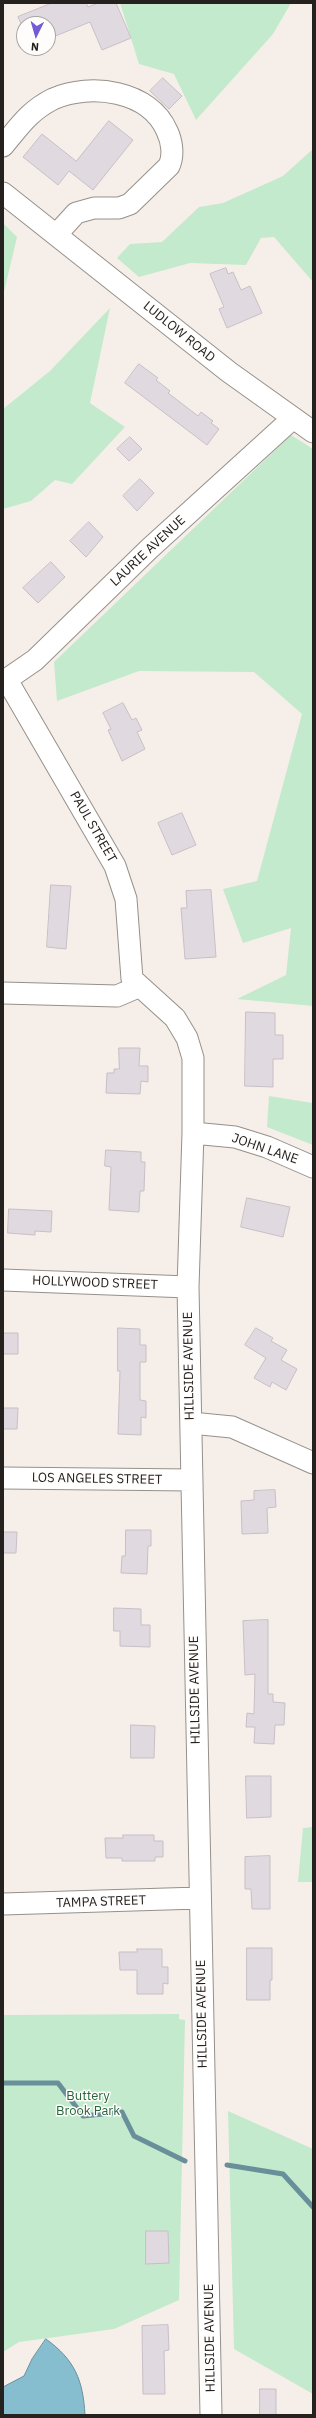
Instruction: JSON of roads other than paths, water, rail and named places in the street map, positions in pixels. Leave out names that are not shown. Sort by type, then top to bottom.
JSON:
[{"type":"street","points":[[3,146],[31,112],[54,99],[76,93],[97,92],[125,94],[148,105],[162,120],[170,138],[172,160],[169,166],[130,204],[119,208],[94,208],[76,213],[52,232]]},
{"type":"street","name":"LUDLOW ROAD","points":[[4,195],[206,354],[292,419],[313,432]]},
{"type":"street","name":"LAURIE AVENUE","points":[[5,681],[35,660],[150,549],[292,419]]},
{"type":"street","name":"PAUL STREET","points":[[5,681],[116,866],[126,899],[130,972],[132,979],[138,986]]},
{"type":"street","points":[[3,993],[117,996],[138,986]]},
{"type":"street","name":"HILLSIDE AVENUE","points":[[138,986],[155,999],[175,1018],[187,1038],[194,1069],[188,1287],[199,1898],[211,2415]]},
{"type":"street","name":"JOHN LANE","points":[[193,1133],[235,1137],[267,1147],[313,1167]]},
{"type":"street","name":"HOLLYWOOD STREET","points":[[3,1280],[188,1287]]},
{"type":"street","points":[[191,1423],[232,1427],[313,1463]]},
{"type":"street","name":"LOS ANGELES STREET","points":[[3,1478],[191,1480]]},
{"type":"street","name":"TAMPA STREET","points":[[3,1904],[199,1898]]},
{"type":"water","points":[[46,2339],[64,2355],[76,2372],[82,2391],[85,2415],[3,2415],[3,2387],[24,2376],[32,2359]]},
{"type":"waterway","points":[[3,2083],[58,2083],[83,2116],[122,2112],[134,2136],[185,2161]]},
{"type":"waterway","points":[[227,2165],[283,2174],[313,2207]]},
{"type":"park label","name":"Buttery Brook Park","points":[[88,2104]]}]
